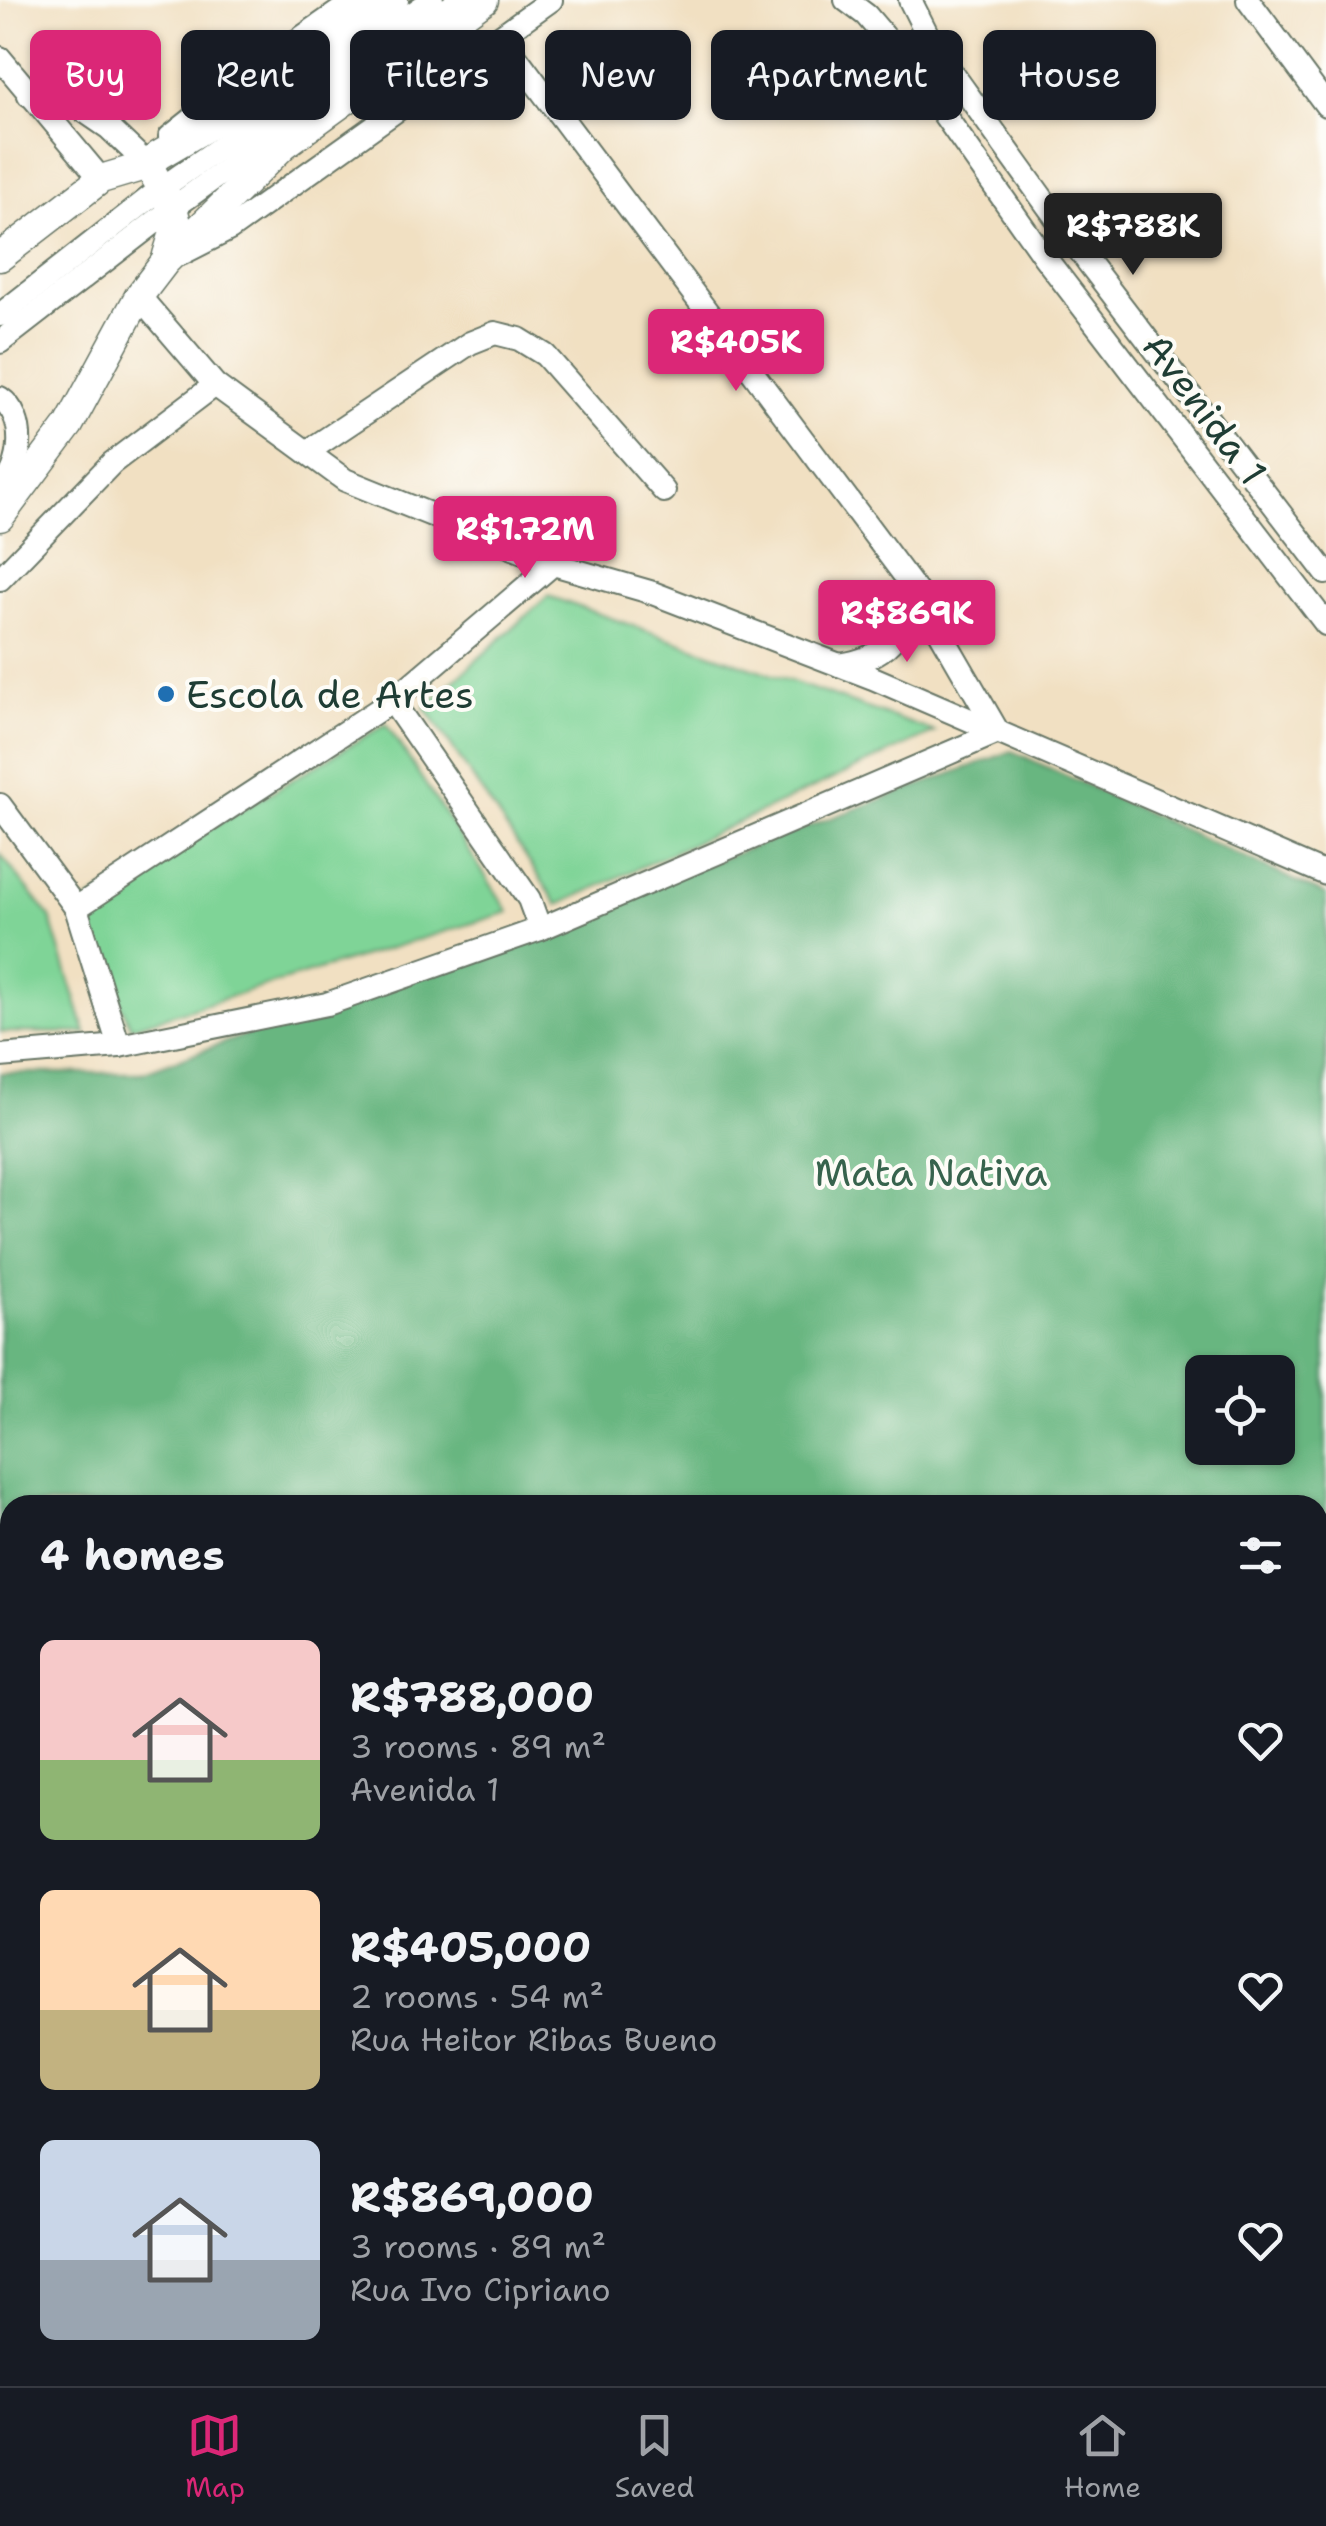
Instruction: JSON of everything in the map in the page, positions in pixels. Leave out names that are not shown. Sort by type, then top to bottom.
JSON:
[{"type":"main road","points":[[0,257],[101,180],[161,179],[258,97],[394,0]]},
{"type":"main road","points":[[0,517],[69,425],[139,296],[164,262],[284,145],[484,0]]},
{"type":"main road","points":[[161,179],[177,224],[164,262]]},
{"type":"street","points":[[161,179],[170,138],[248,75],[356,0]]},
{"type":"street","points":[[0,315],[161,179],[432,0]]},
{"type":"street","points":[[0,342],[161,179],[460,0]]},
{"type":"street","points":[[512,30],[551,0]]},
{"type":"street","name":"Avenida 1","points":[[846,0],[866,15],[912,68],[1043,255],[1326,624]]},
{"type":"street","name":"Avenida 1","points":[[910,0],[934,48],[1088,262],[1326,573]]},
{"type":"street","points":[[1248,0],[1326,105]]},
{"type":"street","points":[[0,58],[101,180]]},
{"type":"street","points":[[525,69],[917,592],[998,732]]},
{"type":"street","points":[[29,95],[74,104],[122,139],[161,179]]},
{"type":"street","points":[[164,262],[230,229],[385,120]]},
{"type":"street","points":[[139,296],[215,384],[345,480],[554,564],[650,592],[836,665],[1326,874]]},
{"type":"street","points":[[307,452],[470,344],[495,332],[519,339],[546,355],[664,491]]},
{"type":"street","points":[[0,579],[112,463],[215,384]]},
{"type":"street","points":[[0,398],[15,418],[20,439],[16,465],[8,482],[0,488]]},
{"type":"street","points":[[76,908],[392,701],[554,564]]},
{"type":"street","points":[[836,665],[876,656],[892,643],[908,618],[917,592]]},
{"type":"street","points":[[392,701],[529,900],[540,929]]},
{"type":"street","points":[[0,1056],[119,1046],[326,1004],[540,929],[998,732]]},
{"type":"street","points":[[0,805],[76,908],[119,1046]]},
{"type":"green space","points":[[548,596],[935,732],[558,905],[425,707]]},
{"type":"green space","points":[[386,724],[509,912],[131,1027],[76,908]]},
{"type":"green space","name":"Mata Nativa","points":[[1012,751],[1326,895],[1326,1495],[0,1495],[0,1073],[142,1073]]},
{"type":"green space","points":[[0,854],[50,917],[86,1033],[0,1032]]},
{"type":"place","name":"Escola de Artes","points":[[166,694]]}]
